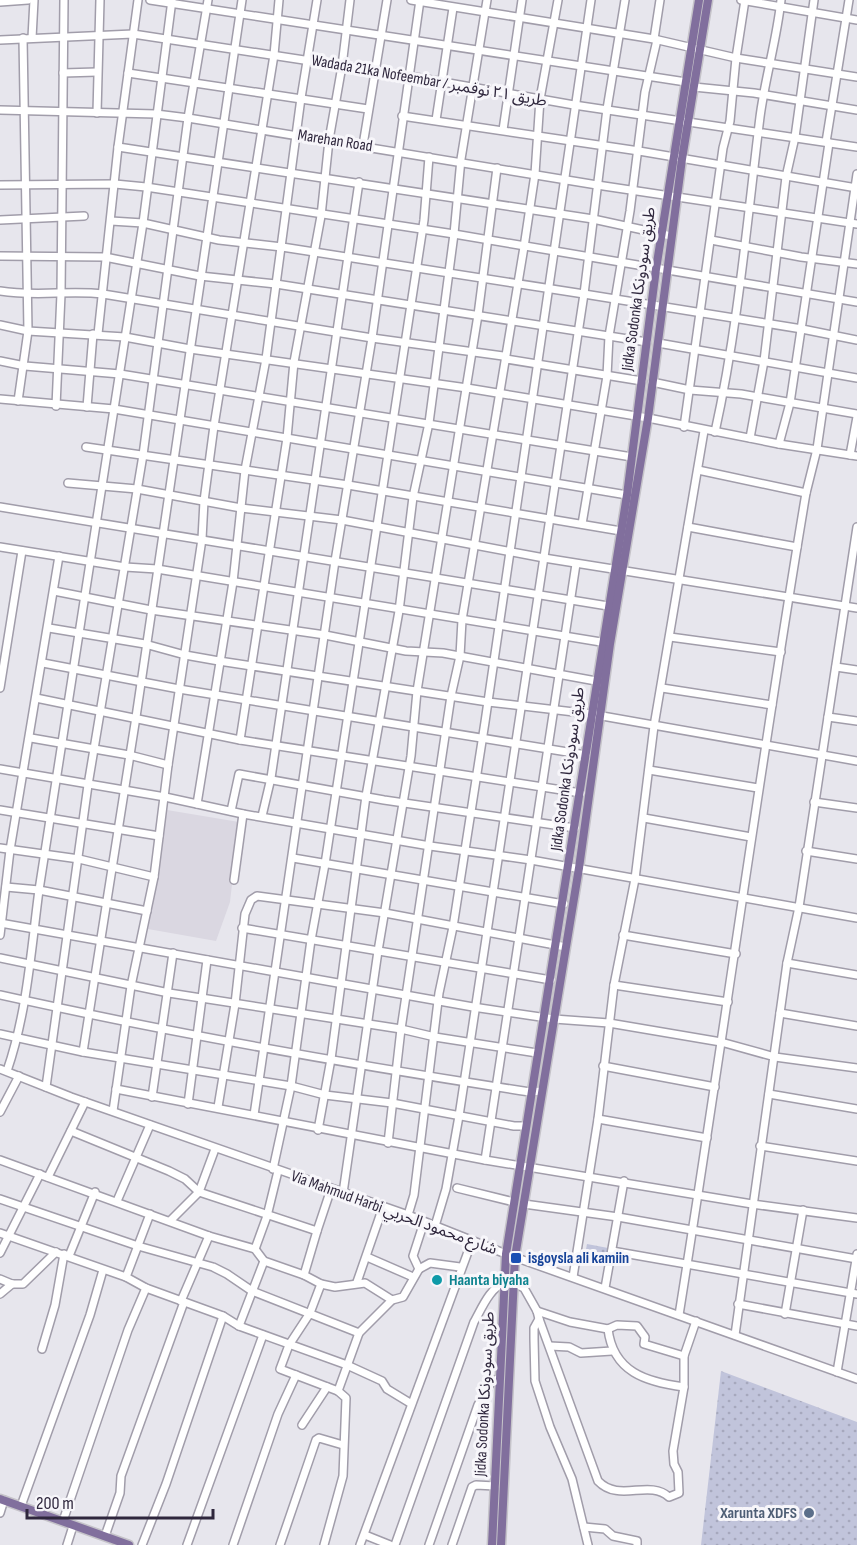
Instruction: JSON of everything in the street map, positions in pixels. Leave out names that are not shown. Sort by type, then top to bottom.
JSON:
[{"type":"main road","name":"Jidka Sodonka طريق سودونكا","points":[[501,1545],[508,1423],[510,1256],[514,1202],[537,1053],[549,1017],[566,947],[579,868],[595,715],[643,418],[651,306],[672,157],[694,87],[699,0]]},
{"type":"main road","name":"Jidka Sodonka طريق سودونكا","points":[[647,381],[658,344],[678,195],[686,82],[708,0]]},
{"type":"main road","name":"Jidka Sodonka طريق سودونكا","points":[[510,1256],[524,1204],[542,1091],[556,945],[586,755],[595,715],[596,681],[606,643],[608,606],[618,569],[632,457],[643,418]]},
{"type":"main road","name":"Jidka Sodonka طريق سودونكا","points":[[492,1545],[499,1378],[510,1283]]},
{"type":"main road","points":[[498,1423],[508,1423]]},
{"type":"main road","points":[[2,1499],[124,1544]]},
{"type":"street","points":[[0,2],[28,0]]},
{"type":"street","points":[[32,38],[34,0]]},
{"type":"street","points":[[56,406],[61,294],[64,0]]},
{"type":"street","points":[[97,113],[100,0]]},
{"type":"street","points":[[87,407],[89,370],[103,294],[118,147],[138,0]]},
{"type":"street","points":[[150,0],[207,4],[239,14],[312,26],[547,61],[580,68],[649,75],[686,82]]},
{"type":"street","points":[[83,1052],[87,1014],[136,717],[145,644],[197,310],[216,162],[242,0]]},
{"type":"street","points":[[113,1111],[131,986],[154,877],[168,765],[202,539],[208,466],[248,204],[274,55],[279,0]]},
{"type":"street","points":[[197,804],[213,694],[233,582],[245,470],[266,359],[301,98],[317,0]]},
{"type":"street","points":[[240,740],[288,438],[294,362],[302,327],[312,253],[321,216],[329,140],[342,66],[350,0]]},
{"type":"street","points":[[363,145],[387,0]]},
{"type":"street","points":[[254,1115],[257,1082],[276,971],[335,561],[367,374],[389,225],[417,0],[453,8],[656,39],[736,58],[857,77]]},
{"type":"street","points":[[318,1130],[353,910],[366,796],[399,611],[413,497],[429,423],[461,163],[487,0]]},
{"type":"street","points":[[503,130],[522,0]]},
{"type":"street","points":[[388,1143],[401,1029],[451,696],[460,656],[462,620],[530,210],[540,99],[558,0]]},
{"type":"street","points":[[408,1215],[414,1195],[439,1000],[453,927],[488,702],[514,513],[566,179],[574,105],[589,28],[591,0]]},
{"type":"street","points":[[435,1226],[459,1116],[473,1006],[516,743],[565,406],[584,294],[607,109],[615,72],[625,0]]},
{"type":"street","points":[[582,524],[592,452],[607,376],[609,336],[628,226],[660,0]]},
{"type":"street","points":[[684,427],[702,314],[721,166],[734,91],[744,0],[781,4],[812,13],[857,20]]},
{"type":"street","points":[[750,438],[764,360],[786,177],[795,137],[814,0]]},
{"type":"street","points":[[779,444],[790,403],[802,328],[836,73],[849,0]]},
{"type":"street","points":[[3,1070],[18,1038],[143,223],[172,2]]},
{"type":"street","points":[[46,1087],[69,936],[88,785],[143,455],[188,118],[207,4]]},
{"type":"street","points":[[715,432],[736,318],[765,95],[781,4]]},
{"type":"street","points":[[436,120],[453,8]]},
{"type":"street","name":"Wadada 21ka Nofeembar / طريق ٢١ نوفمبر","points":[[0,40],[134,34],[201,42],[574,105],[857,147]]},
{"type":"street","points":[[18,401],[25,366],[28,331],[23,38]]},
{"type":"street","points":[[63,73],[97,72]]},
{"type":"street","points":[[128,73],[162,76],[368,109]]},
{"type":"street","points":[[694,87],[765,95],[857,110]]},
{"type":"street","name":"Marehan Road","points":[[0,110],[156,114],[188,118],[597,185],[678,195],[853,223]]},
{"type":"street","points":[[402,116],[639,151],[856,188]]},
{"type":"street","points":[[118,147],[292,171],[457,200],[593,219],[672,236]]},
{"type":"street","points":[[255,1248],[267,1216],[291,1086],[311,940],[325,864],[422,229],[429,157]]},
{"type":"street","points":[[343,1193],[353,1137],[372,989],[409,765],[417,691],[478,315],[494,205],[496,168]]},
{"type":"street","points":[[679,1315],[729,1002],[741,896],[758,788],[806,493],[817,449],[843,262],[853,223],[857,174]]},
{"type":"street","points":[[262,816],[271,778],[359,182]]},
{"type":"street","points":[[0,185],[115,184],[146,188],[321,216],[354,218],[454,234],[857,302]]},
{"type":"street","points":[[0,219],[25,220],[84,216]]},
{"type":"street","points":[[111,221],[143,223],[243,243],[282,247],[584,294],[616,301],[802,328],[857,340]]},
{"type":"street","points":[[711,240],[857,264]]},
{"type":"street","points":[[0,256],[105,257],[200,276],[276,284],[647,342]]},
{"type":"street","points":[[0,291],[27,294],[66,292],[103,294],[164,306],[503,356],[506,359],[690,390],[724,392],[790,403],[857,416],[853,455],[704,431],[501,393],[190,349],[125,337],[28,331],[0,326]]},
{"type":"street","points":[[658,344],[764,360],[857,378]]},
{"type":"street","points":[[0,361],[25,366],[120,374],[219,392],[393,417],[632,457]]},
{"type":"street","points":[[0,399],[56,406],[114,409],[388,453],[627,495]]},
{"type":"street","points":[[573,1277],[598,1119],[614,985],[635,879],[644,818],[654,726],[704,431]]},
{"type":"street","points":[[86,447],[172,458],[208,466],[348,486],[446,504],[621,531]]},
{"type":"street","points":[[698,470],[806,493]]},
{"type":"street","points":[[68,483],[102,488],[137,489],[241,508],[342,520],[576,564],[857,608]]},
{"type":"street","points":[[0,507],[608,606]]},
{"type":"street","points":[[688,526],[797,547]]},
{"type":"street","points":[[735,1335],[760,1146],[776,1057],[787,963],[799,907],[857,527]]},
{"type":"street","points":[[0,547],[124,567],[196,575],[399,611],[606,643]]},
{"type":"street","points":[[0,688],[22,551]]},
{"type":"street","points":[[0,935],[10,850],[31,738],[59,556]]},
{"type":"street","points":[[485,1160],[576,564]]},
{"type":"street","points":[[54,591],[151,610],[325,635],[392,649],[460,656],[596,681]]},
{"type":"street","points":[[49,628],[145,644],[219,661],[488,702],[595,715],[857,761]]},
{"type":"street","points":[[670,637],[781,652]]},
{"type":"street","points":[[43,663],[179,689],[586,755]]},
{"type":"street","points":[[836,667],[857,670]]},
{"type":"street","points":[[662,688],[772,705]]},
{"type":"street","points":[[36,698],[240,740],[580,793]]},
{"type":"street","points":[[828,717],[857,721]]},
{"type":"street","points":[[31,738],[129,755],[168,765]]},
{"type":"street","points":[[0,769],[165,797],[243,814],[464,852],[579,868],[857,918]]},
{"type":"street","points":[[649,770],[758,788]]},
{"type":"street","points":[[231,811],[237,775],[271,778],[402,802],[575,828]]},
{"type":"street","points":[[814,802],[857,808]]},
{"type":"street","points":[[0,810],[159,836]]},
{"type":"street","points":[[234,880],[243,814]]},
{"type":"street","points":[[644,818],[751,837]]},
{"type":"street","points":[[0,848],[78,859],[154,877]]},
{"type":"street","points":[[806,851],[857,859]]},
{"type":"street","points":[[292,858],[423,882],[564,904]]},
{"type":"street","points":[[6,887],[39,890],[147,911]]},
{"type":"street","points":[[218,1107],[235,1004],[242,928],[251,900],[257,896],[385,913],[566,947]]},
{"type":"street","points":[[1,923],[33,931],[238,964],[341,984],[407,993],[473,1006],[609,1023],[721,1042],[776,1057],[857,1068]]},
{"type":"street","points":[[242,928],[551,980]]},
{"type":"street","points":[[623,935],[736,954]]},
{"type":"street","points":[[152,1097],[169,993],[173,953]]},
{"type":"street","points":[[0,958],[169,993],[302,1012],[537,1053]]},
{"type":"street","points":[[188,1104],[199,1035],[200,997],[207,960]]},
{"type":"street","points":[[787,963],[857,975]]},
{"type":"street","points":[[614,985],[729,1002]]},
{"type":"street","points":[[0,995],[57,1009],[429,1077],[530,1092],[542,1091]]},
{"type":"street","points":[[780,1013],[857,1026]]},
{"type":"street","points":[[0,1034],[83,1052],[224,1077],[291,1086],[325,1095],[392,1103],[526,1126]]},
{"type":"street","points":[[603,1066],[715,1087]]},
{"type":"street","name":"Via Mahmud Harbi شارع محمود الحربي","points":[[3,1070],[215,1149],[408,1215],[510,1256],[857,1379]]},
{"type":"street","points":[[0,1112],[2,1103],[19,1076]]},
{"type":"street","points":[[116,1089],[188,1104],[218,1107],[353,1137],[452,1152],[485,1160],[589,1175],[752,1204],[857,1218]]},
{"type":"street","points":[[769,1094],[857,1110]]},
{"type":"street","points":[[48,1177],[85,1102]]},
{"type":"street","points":[[598,1119],[707,1138]]},
{"type":"street","points":[[117,1201],[150,1125]]},
{"type":"street","points":[[71,1131],[177,1175],[199,1192],[317,1231]]},
{"type":"street","points":[[760,1146],[857,1161]]},
{"type":"street","points":[[170,1221],[199,1192],[215,1149]]},
{"type":"street","points":[[0,1160],[95,1192],[209,1236],[255,1248],[264,1261],[304,1275],[321,1284],[335,1287],[357,1282],[369,1284],[392,1300]]},
{"type":"street","points":[[0,1253],[40,1174]]},
{"type":"street","points":[[605,1288],[624,1181]]},
{"type":"street","points":[[457,1188],[514,1202]]},
{"type":"street","points":[[304,1275],[331,1189]]},
{"type":"street","points":[[0,1279],[12,1284],[23,1284],[63,1254],[80,1227],[95,1192]]},
{"type":"street","points":[[0,1199],[138,1246],[198,1262],[227,1274],[252,1291],[359,1333]]},
{"type":"street","points":[[524,1204],[618,1217],[857,1259]]},
{"type":"street","points":[[357,1282],[383,1207]]},
{"type":"street","points":[[784,1314],[803,1210]]},
{"type":"street","points":[[126,1277],[150,1214]]},
{"type":"street","points":[[419,1269],[415,1266],[413,1256],[424,1222]]},
{"type":"street","points":[[0,1233],[126,1277],[146,1288],[223,1316],[239,1326],[347,1365],[382,1380],[390,1391],[410,1403]]},
{"type":"street","points":[[105,1536],[120,1493],[121,1476],[182,1301],[209,1236]]},
{"type":"street","points":[[360,1545],[460,1267],[472,1241]]},
{"type":"street","points":[[612,1251],[854,1294]]},
{"type":"street","points":[[42,1349],[55,1305],[63,1254]]},
{"type":"street","points":[[837,1372],[854,1294],[857,1254]]},
{"type":"street","points":[[367,1257],[413,1277]]},
{"type":"street","points":[[239,1326],[264,1261]]},
{"type":"street","points":[[338,1391],[359,1333],[392,1300],[403,1297],[419,1269],[430,1263],[460,1267]]},
{"type":"street","points":[[21,1506],[90,1315],[103,1270]]},
{"type":"street","points":[[395,1545],[474,1322],[491,1293],[510,1283],[524,1288],[537,1311],[593,1471],[600,1483],[611,1490],[625,1492],[658,1491],[669,1497],[679,1493],[678,1472],[674,1464],[673,1451],[684,1387],[684,1356],[696,1321]]},
{"type":"street","points":[[0,1294],[12,1284]]},
{"type":"street","points":[[321,1284],[310,1313],[289,1345],[280,1369],[338,1391],[346,1398],[343,1476],[324,1545]]},
{"type":"street","points":[[63,1521],[124,1341],[146,1288]]},
{"type":"street","points":[[738,1304],[857,1326]]},
{"type":"street","points":[[537,1311],[570,1322],[608,1329],[617,1325],[637,1326],[645,1337],[644,1344],[684,1356]]},
{"type":"street","points":[[142,1545],[166,1484],[223,1316]]},
{"type":"street","points":[[539,1319],[534,1328],[535,1381],[550,1427],[572,1479],[588,1545]]},
{"type":"street","points":[[608,1329],[612,1351],[621,1362],[650,1382],[684,1387]]},
{"type":"street","points":[[187,1545],[263,1335]]},
{"type":"street","points":[[550,1346],[569,1347],[581,1353],[612,1351]]},
{"type":"street","points":[[232,1545],[278,1414],[296,1376]]},
{"type":"street","points":[[429,1545],[478,1404],[490,1384],[499,1378]]},
{"type":"street","points":[[302,1425],[327,1387]]},
{"type":"street","points":[[280,1545],[316,1440],[319,1438],[343,1445]]},
{"type":"street","points":[[452,1545],[472,1487],[476,1485],[495,1486]]},
{"type":"street","points":[[0,1513],[2,1499]]},
{"type":"street","points":[[67,1545],[73,1526]]},
{"type":"street","points":[[584,1527],[605,1529],[613,1536],[637,1541],[637,1545]]},
{"type":"street","points":[[365,1535],[390,1545]]},
{"type":"shaded area","points":[[167,810],[239,822],[230,902],[216,941],[148,929]]},
{"type":"shaded area","points":[[587,1244],[608,1248],[604,1264],[584,1260]]},
{"type":"shaded area","points":[[721,1371],[857,1422],[857,1545],[701,1545]]},
{"type":"place","name":"isgoysla ali kamiin","points":[[516,1258]]},
{"type":"place","name":"Haanta biyaha","points":[[437,1280]]},
{"type":"place","name":"Xarunta XDFS","points":[[809,1513]]}]
